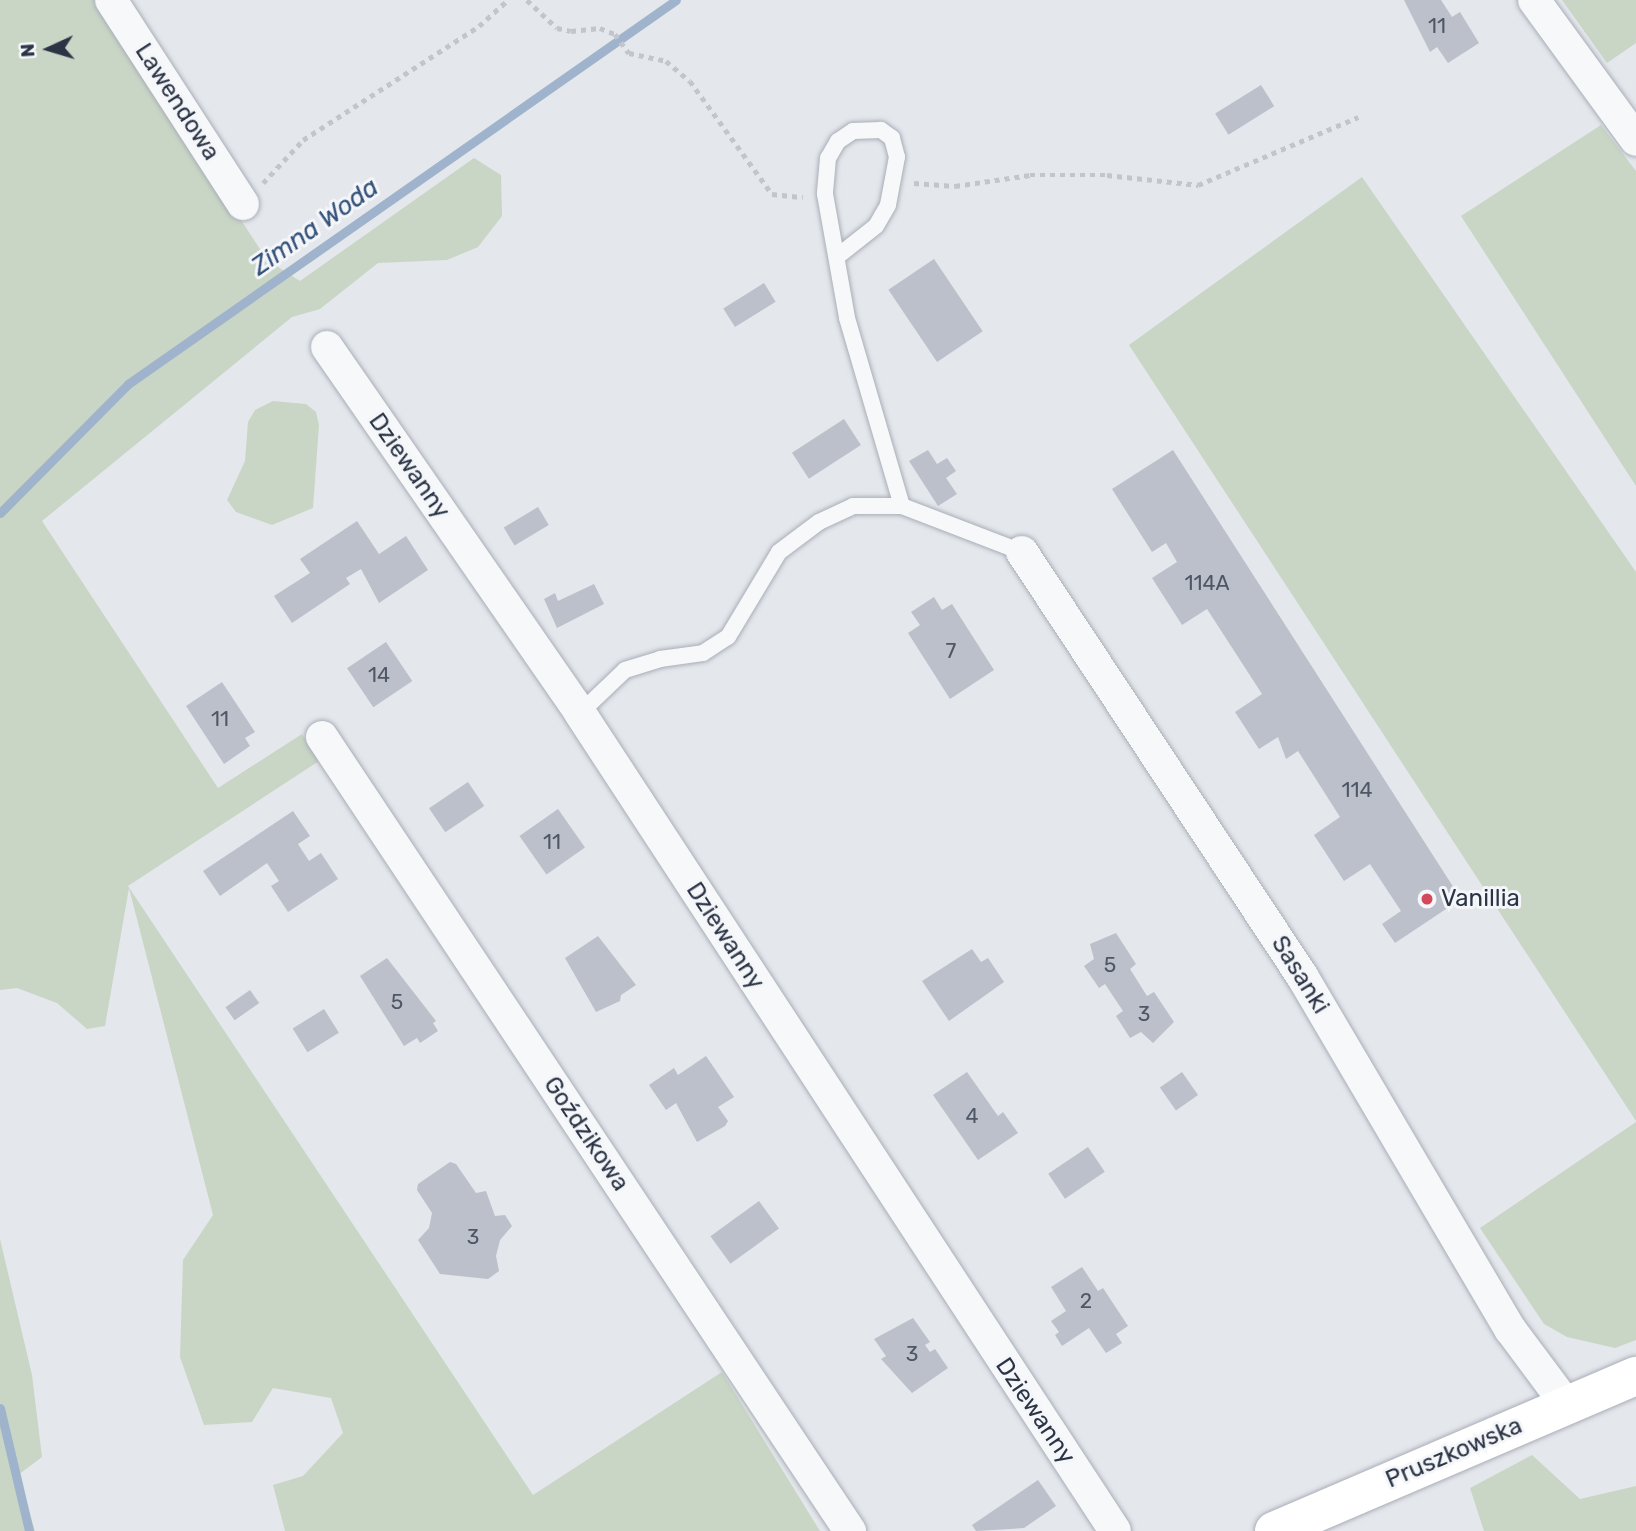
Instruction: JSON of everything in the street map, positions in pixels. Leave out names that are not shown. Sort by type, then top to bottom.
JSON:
[{"type":"street","name":"Lawendowa","points":[[111,0],[243,204]]},
{"type":"street","points":[[1534,0],[1636,140]]},
{"type":"street","name":"Dziewanny","points":[[327,347],[580,713],[1115,1531]]},
{"type":"street","name":"Sasanki","points":[[1022,552],[1302,976],[1510,1329],[1566,1404]]},
{"type":"street","name":"Goździkowa","points":[[322,737],[850,1531]]},
{"type":"street","name":"Pruszkowska","points":[[1273,1531],[1636,1376]]},
{"type":"lane","points":[[838,256],[876,226],[895,182],[892,138],[881,130],[861,130],[838,141],[828,158],[825,194],[850,330],[902,506]]},
{"type":"lane","points":[[580,713],[625,670],[660,659],[703,653],[728,638],[779,552],[819,523],[853,506],[902,506],[1022,552]]},
{"type":"path","points":[[243,204],[303,140],[479,26],[508,0]]},
{"type":"path","points":[[527,0],[557,28],[571,32],[600,28],[615,34],[629,53],[666,61],[690,81],[772,194],[791,199],[825,194]]},
{"type":"path","points":[[895,182],[956,186],[1030,175],[1107,175],[1198,185],[1358,117]]},
{"type":"green space","points":[[0,0],[98,0],[267,260],[300,281],[474,158],[501,175],[502,216],[478,247],[447,260],[378,263],[320,309],[292,317],[42,521],[218,788],[302,734],[319,761],[128,886],[533,1495],[722,1372],[820,1531],[285,1531],[273,1485],[303,1476],[343,1433],[331,1398],[273,1388],[252,1422],[204,1425],[180,1357],[183,1260],[213,1215],[129,888],[105,1026],[87,1029],[57,1003],[17,988],[0,990]]},
{"type":"green space","points":[[1562,0],[1636,0],[1636,43],[1607,63]]},
{"type":"green space","points":[[1601,125],[1636,171],[1636,486],[1461,216]]},
{"type":"green space","points":[[1362,177],[1636,572],[1636,1121],[1129,345]]},
{"type":"green space","points":[[273,401],[306,404],[316,412],[319,425],[313,508],[272,525],[236,512],[227,500],[245,461],[248,422],[255,410]]},
{"type":"green space","points":[[1636,1122],[1636,1340],[1615,1348],[1567,1337],[1544,1324],[1480,1228]]},
{"type":"green space","points":[[0,1239],[32,1375],[42,1457],[18,1475],[35,1531],[0,1531]]},
{"type":"green space","points":[[1532,1455],[1580,1499],[1636,1486],[1636,1531],[1484,1531],[1470,1488]]},
{"type":"building","points":[[1404,0],[1441,0],[1452,17],[1460,12],[1479,43],[1448,63],[1437,47],[1430,52]]},
{"type":"building","points":[[1261,85],[1274,106],[1228,135],[1215,114]]},
{"type":"building","points":[[934,259],[983,331],[937,362],[888,290]]},
{"type":"building","points":[[764,283],[776,302],[735,327],[723,308]]},
{"type":"building","points":[[844,419],[861,445],[809,479],[792,453]]},
{"type":"building","points":[[928,450],[937,464],[947,458],[956,471],[946,478],[957,494],[938,506],[909,461]]},
{"type":"building","points":[[1173,450],[1461,899],[1395,943],[1382,924],[1401,911],[1370,864],[1344,881],[1314,835],[1340,817],[1298,751],[1286,759],[1278,737],[1259,749],[1235,712],[1262,694],[1207,609],[1182,625],[1152,578],[1177,562],[1166,543],[1152,552],[1112,489]]},
{"type":"building","points":[[538,507],[549,525],[515,546],[504,528]]},
{"type":"building","points":[[357,521],[379,554],[406,536],[428,570],[379,603],[361,569],[346,578],[350,584],[292,623],[274,596],[310,573],[300,559]]},
{"type":"building","points":[[594,584],[604,604],[557,628],[544,599],[555,593],[558,601]]},
{"type":"building","points":[[934,597],[942,610],[952,604],[994,670],[950,699],[908,633],[920,625],[911,612]]},
{"type":"building","points":[[386,642],[412,681],[373,707],[347,668]]},
{"type":"building","points":[[222,682],[255,732],[245,738],[250,746],[224,764],[186,706]]},
{"type":"building","points":[[468,782],[484,806],[445,832],[429,808]]},
{"type":"building","points":[[558,809],[585,848],[546,874],[519,836]]},
{"type":"building","points":[[293,811],[310,836],[298,844],[309,861],[321,853],[338,879],[288,912],[271,886],[279,881],[267,863],[220,896],[203,871]]},
{"type":"building","points":[[1116,933],[1136,964],[1130,969],[1147,996],[1154,992],[1174,1022],[1153,1043],[1141,1032],[1130,1038],[1116,1016],[1123,1011],[1105,984],[1099,988],[1084,966],[1094,959],[1090,944]]},
{"type":"building","points":[[598,936],[636,985],[621,995],[620,1001],[596,1012],[565,958]]},
{"type":"building","points":[[972,949],[981,962],[988,958],[1004,982],[949,1021],[922,981]]},
{"type":"building","points":[[387,958],[436,1021],[433,1023],[438,1031],[420,1043],[417,1038],[404,1046],[360,976]]},
{"type":"building","points":[[250,990],[259,1003],[235,1020],[225,1007]]},
{"type":"building","points":[[324,1009],[339,1033],[307,1052],[293,1029]]},
{"type":"building","points":[[706,1056],[734,1097],[718,1107],[728,1121],[725,1126],[697,1142],[676,1103],[666,1110],[649,1085],[674,1068],[678,1075]]},
{"type":"building","points":[[967,1072],[998,1116],[1003,1112],[1018,1133],[978,1160],[933,1095]]},
{"type":"building","points":[[1182,1072],[1198,1095],[1176,1110],[1160,1087]]},
{"type":"building","points":[[1088,1147],[1105,1172],[1065,1199],[1048,1174]]},
{"type":"building","points":[[450,1162],[456,1164],[476,1193],[486,1191],[495,1216],[505,1215],[512,1226],[500,1240],[496,1256],[499,1271],[488,1279],[440,1274],[418,1240],[429,1228],[432,1213],[417,1190],[418,1184]]},
{"type":"building","points":[[759,1201],[779,1229],[730,1264],[710,1236]]},
{"type":"building","points":[[1082,1267],[1098,1291],[1103,1288],[1128,1326],[1116,1334],[1122,1343],[1106,1353],[1089,1328],[1062,1346],[1055,1335],[1059,1332],[1051,1321],[1066,1311],[1051,1287]]},
{"type":"building","points":[[913,1318],[930,1342],[925,1345],[930,1352],[935,1349],[948,1368],[912,1393],[881,1359],[886,1356],[874,1339]]},
{"type":"building","points":[[1038,1480],[1056,1506],[1024,1528],[976,1531],[972,1525]]},
{"type":"waterway","name":"Zimna Woda","points":[[0,513],[128,384],[676,0]]},
{"type":"waterway","name":"Zimna Woda","points":[[0,1408],[29,1531]]},
{"type":"place","name":"Vanillia","points":[[1427,899]]}]
